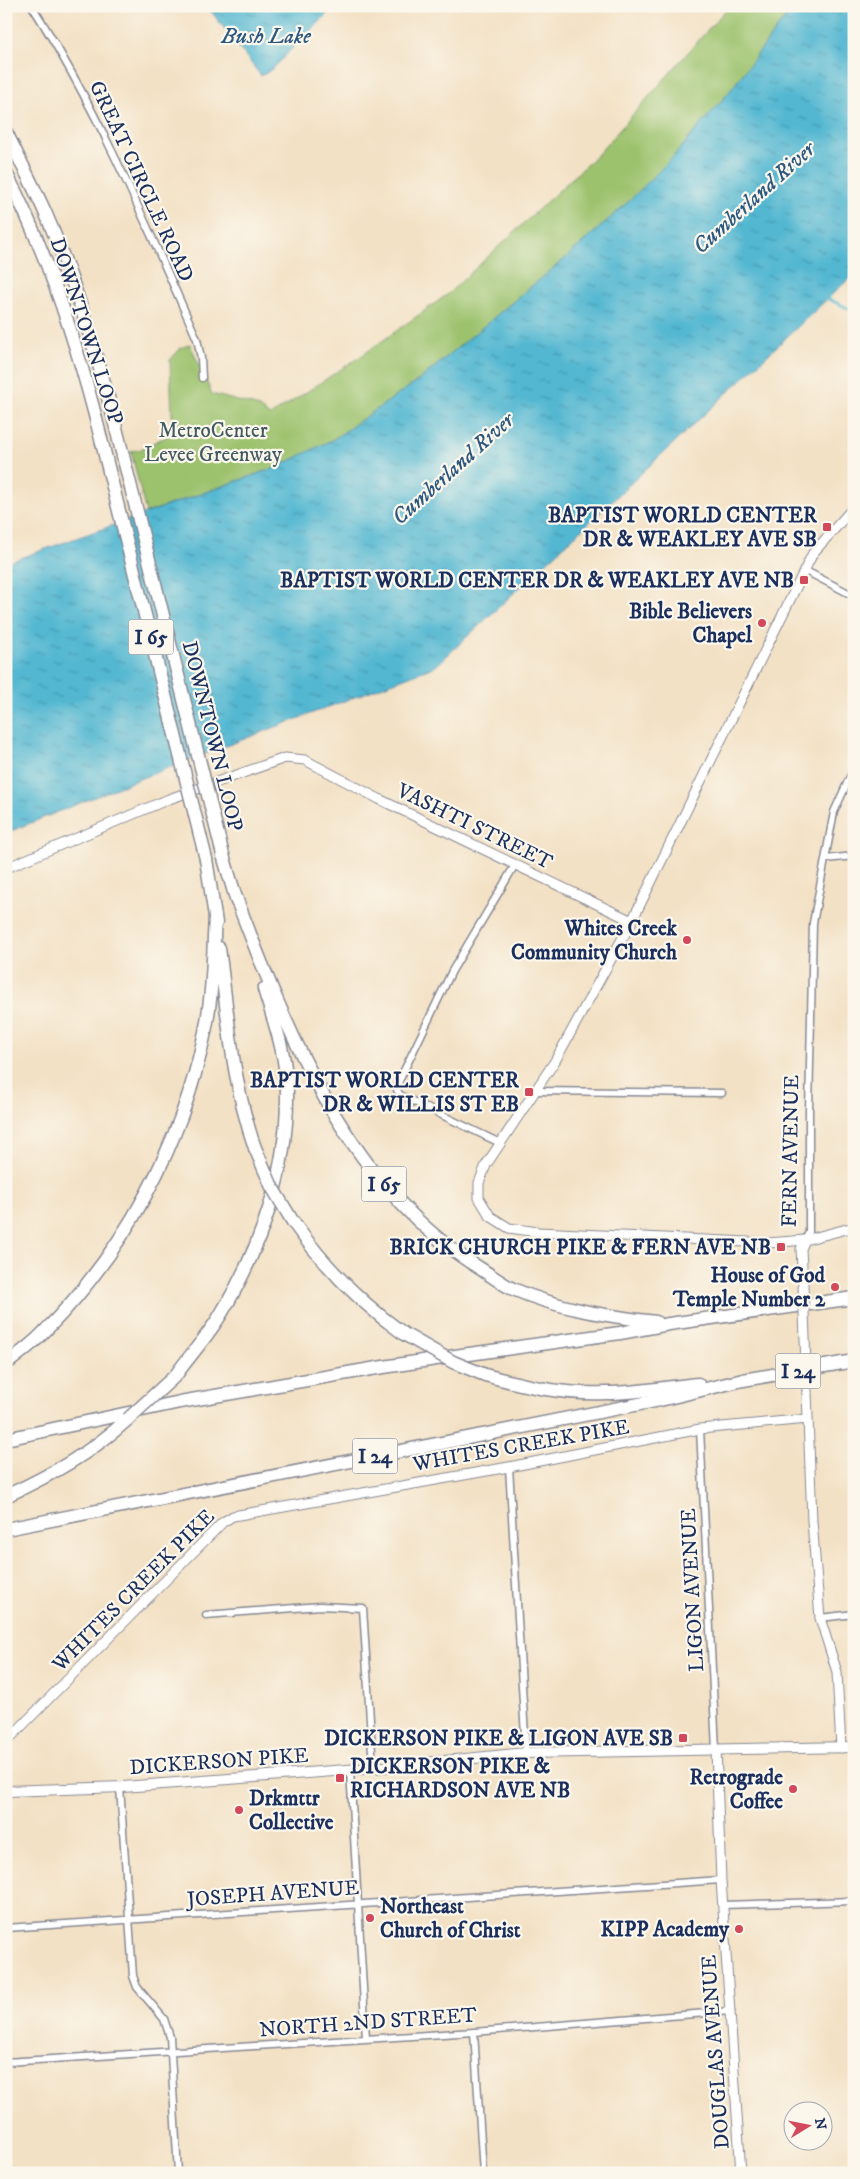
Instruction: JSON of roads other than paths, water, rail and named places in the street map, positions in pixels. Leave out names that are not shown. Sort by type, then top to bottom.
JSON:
[{"type":"highway","name":"DOWNTOWN LOOP","points":[[6,132],[45,212],[75,289],[97,354],[223,855],[235,895]]},
{"type":"highway","name":"DOWNTOWN LOOP","points":[[6,173],[27,213],[81,361],[206,859],[215,914]]},
{"type":"highway","name":"I 65","points":[[235,895],[271,989],[294,1041],[330,1106],[358,1152],[392,1194],[426,1230],[466,1260],[521,1292],[556,1305],[610,1316],[669,1324]]},
{"type":"highway","points":[[6,1496],[52,1474],[106,1439],[176,1375],[220,1316],[250,1263],[269,1212],[284,1140],[288,1091],[281,1048],[235,895]]},
{"type":"highway","name":"I 65","points":[[215,914],[234,1062],[243,1114],[255,1148],[272,1187],[293,1222],[318,1256],[346,1287],[374,1313],[404,1334],[453,1362],[485,1375],[523,1386],[558,1392],[606,1394],[743,1380]]},
{"type":"highway","points":[[6,1364],[43,1334],[80,1293],[113,1250],[145,1197],[169,1149],[193,1083],[206,1030],[212,980],[215,914]]},
{"type":"highway","points":[[6,1439],[180,1402],[443,1358],[854,1298]]},
{"type":"highway","name":"I 24","points":[[6,1529],[650,1402],[743,1380],[854,1361]]},
{"type":"main road","name":"DICKERSON PIKE","points":[[6,1791],[120,1787],[350,1770],[526,1752],[854,1747]]},
{"type":"street","name":"GREAT CIRCLE ROAD","points":[[32,6],[69,66],[132,191],[197,339],[201,358],[202,378]]},
{"type":"street","points":[[854,507],[813,553],[632,921],[558,1055],[486,1165],[479,1183],[479,1198],[490,1216],[509,1228],[538,1232],[768,1243],[805,1240],[854,1228]]},
{"type":"street","points":[[804,570],[854,596]]},
{"type":"street","name":"VASHTI STREET","points":[[6,868],[169,800],[286,758],[305,760],[379,799],[632,921]]},
{"type":"street","name":"FERN AVENUE","points":[[840,1748],[837,1672],[820,1618],[812,1521],[801,1249],[809,1232],[809,1111],[813,923],[834,812],[854,768]]},
{"type":"street","points":[[826,859],[854,856]]},
{"type":"street","points":[[500,1143],[400,1095],[397,1090],[399,1081],[452,970],[515,865]]},
{"type":"street","points":[[534,1092],[722,1093]]},
{"type":"street","name":"WHITES CREEK PIKE","points":[[6,1742],[223,1522],[233,1516],[509,1467],[700,1429],[808,1419]]},
{"type":"street","name":"LIGON AVENUE","points":[[700,1429],[716,1749]]},
{"type":"street","points":[[509,1467],[526,1752]]},
{"type":"street","points":[[206,1615],[320,1606],[363,1608],[373,1768]]},
{"type":"street","points":[[820,1618],[854,1614]]},
{"type":"street","name":"DOUGLAS AVENUE","points":[[716,1749],[721,1880],[741,2173]]},
{"type":"street","points":[[350,1770],[366,2038]]},
{"type":"street","points":[[120,1787],[128,1919],[135,1982],[136,1987],[164,2019],[170,2036],[178,2173]]},
{"type":"street","name":"JOSEPH AVENUE","points":[[6,1928],[721,1880]]},
{"type":"street","points":[[723,1906],[854,1901]]},
{"type":"street","name":"NORTH 2ND STREET","points":[[6,2062],[474,2032],[731,2011]]},
{"type":"street","points":[[474,2032],[483,2173]]},
{"type":"water","name":"Bush Lake","points":[[207,6],[331,6],[321,21],[277,65],[261,76]]},
{"type":"water","name":"Cumberland River","points":[[794,6],[854,6],[854,274],[436,666],[134,781],[6,833],[6,563],[277,467],[334,439],[419,380],[568,256],[628,202],[672,158],[730,91]]},
{"type":"waterway","points":[[826,298],[854,311]]},
{"type":"place","name":"BAPTIST WORLD CENTER DR & WEAKLEY AVE SB","points":[[827,527]]},
{"type":"place","name":"BAPTIST WORLD CENTER DR & WEAKLEY AVE NB","points":[[804,580]]},
{"type":"place","name":"Bible Believers Chapel","points":[[762,623]]},
{"type":"place","name":"Whites Creek Community Church","points":[[687,940]]},
{"type":"place","name":"BAPTIST WORLD CENTER DR & WILLIS ST EB","points":[[529,1092]]},
{"type":"place","name":"BRICK CHURCH PIKE & FERN AVE NB","points":[[781,1247]]},
{"type":"place","name":"House of God Temple Number 2","points":[[835,1287]]},
{"type":"place","name":"DICKERSON PIKE & LIGON AVE SB","points":[[683,1738]]},
{"type":"place","name":"DICKERSON PIKE & RICHARDSON AVE NB","points":[[340,1778]]},
{"type":"place","name":"Retrograde Coffee","points":[[793,1789]]},
{"type":"place","name":"Drkmttr Collective","points":[[239,1810]]},
{"type":"place","name":"Northeast Church of Christ","points":[[370,1918]]},
{"type":"place","name":"KIPP Academy","points":[[739,1929]]},
{"type":"park label","name":"MetroCenter Levee Greenway","points":[[213,442]]}]
